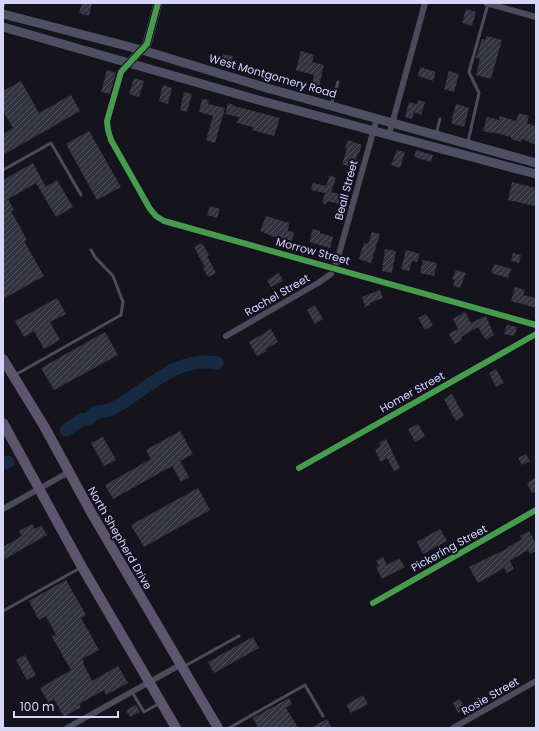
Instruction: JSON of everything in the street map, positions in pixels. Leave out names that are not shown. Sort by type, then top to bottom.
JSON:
[{"type":"main road","points":[[129,63],[147,44],[158,3]]},
{"type":"main road","name":"West Montgomery Road","points":[[3,14],[142,50],[262,86],[536,163]]},
{"type":"main road","points":[[3,27],[258,100],[536,174]]},
{"type":"main road","points":[[258,100],[262,86]]},
{"type":"main road","points":[[491,162],[494,151]]},
{"type":"main road","name":"North Shepherd Drive","points":[[3,359],[44,426],[69,472],[218,728]]},
{"type":"main road","points":[[3,423],[82,567],[176,728]]},
{"type":"street","points":[[389,135],[425,3]]},
{"type":"street","points":[[487,3],[536,17]]},
{"type":"street","name":"Morrow Street","points":[[129,63],[121,72],[107,121],[108,130],[111,140],[150,209],[156,216],[164,221],[536,325]]},
{"type":"street","name":"Beall Street","points":[[334,268],[377,118]]},
{"type":"street","name":"Rachel Street","points":[[226,336],[318,283],[331,274],[334,268]]},
{"type":"street","name":"Homer Street","points":[[299,468],[536,334]]},
{"type":"street","points":[[3,509],[69,472]]},
{"type":"street","name":"Pickering Street","points":[[373,602],[536,510]]},
{"type":"street","points":[[67,728],[149,682],[181,666]]},
{"type":"street","name":"Rosie Street","points":[[453,728],[536,681]]},
{"type":"lane","points":[[3,14],[4,3]]},
{"type":"lane","points":[[468,144],[479,93],[469,72],[487,3]]},
{"type":"lane","points":[[331,105],[338,82]]},
{"type":"lane","points":[[436,134],[440,119]]},
{"type":"lane","points":[[3,170],[51,143],[81,195]]},
{"type":"lane","points":[[13,376],[120,315],[123,302],[113,276],[95,257],[91,250]]},
{"type":"lane","points":[[3,611],[82,567]]},
{"type":"lane","points":[[181,666],[239,636]]},
{"type":"lane","points":[[229,728],[305,685],[322,716]]},
{"type":"lane","points":[[132,692],[144,712],[161,702]]},
{"type":"building","points":[[82,3],[92,3],[89,16],[79,13]]},
{"type":"building","points":[[466,9],[476,12],[472,26],[462,23]]},
{"type":"building","points":[[487,36],[502,40],[491,79],[476,75],[480,59],[476,58],[482,39],[485,40]]},
{"type":"building","points":[[301,51],[314,55],[312,62],[324,65],[319,86],[312,84],[314,75],[296,70]]},
{"type":"building","points":[[223,54],[233,56],[231,64],[221,62]]},
{"type":"building","points":[[420,67],[436,72],[433,81],[418,76]]},
{"type":"building","points":[[107,70],[116,73],[110,94],[101,92]]},
{"type":"building","points":[[449,71],[459,74],[454,92],[444,89]]},
{"type":"building","points":[[134,78],[144,81],[139,97],[129,94]]},
{"type":"building","points":[[21,81],[39,113],[71,95],[80,111],[3,155],[3,134],[13,128],[3,111],[3,91]]},
{"type":"building","points":[[163,85],[172,88],[168,104],[159,101]]},
{"type":"building","points":[[184,92],[192,94],[187,112],[180,110]]},
{"type":"building","points":[[202,99],[209,100],[208,104],[225,108],[215,143],[206,140],[213,116],[199,112]]},
{"type":"building","points":[[418,100],[425,102],[421,115],[414,112],[412,119],[405,117],[409,102],[417,104]]},
{"type":"building","points":[[228,103],[234,106],[280,118],[274,136],[252,130],[253,127],[237,123],[239,117],[225,114]]},
{"type":"building","points":[[456,104],[469,108],[464,127],[451,123]]},
{"type":"building","points":[[519,113],[529,116],[527,123],[536,127],[536,145],[522,139],[521,142],[511,139],[511,137],[483,131],[487,117],[499,120],[500,116],[516,121]]},
{"type":"building","points":[[89,131],[121,187],[97,200],[66,144]]},
{"type":"building","points":[[348,140],[362,145],[353,168],[342,164],[347,149],[345,149]]},
{"type":"building","points":[[397,150],[405,152],[400,168],[391,165]]},
{"type":"building","points":[[416,150],[433,155],[431,162],[414,157]]},
{"type":"building","points":[[33,163],[46,187],[57,180],[73,207],[56,217],[36,183],[8,199],[14,210],[11,211],[27,240],[24,241],[44,276],[3,299],[3,180]]},
{"type":"building","points":[[330,175],[336,178],[331,192],[346,196],[343,205],[327,201],[326,204],[322,203],[325,193],[311,190],[313,183],[326,186]]},
{"type":"building","points":[[512,182],[536,188],[535,206],[508,200]]},
{"type":"building","points":[[210,206],[220,209],[217,218],[207,215]]},
{"type":"building","points":[[266,216],[289,223],[288,231],[294,232],[292,241],[274,237],[260,231]]},
{"type":"building","points":[[312,229],[333,237],[330,248],[310,242]]},
{"type":"building","points":[[372,232],[380,234],[371,263],[359,259],[364,243],[368,244]]},
{"type":"building","points":[[202,243],[209,255],[207,256],[216,273],[208,277],[203,268],[205,267],[194,247]]},
{"type":"building","points":[[385,249],[396,251],[392,273],[382,271]]},
{"type":"building","points":[[406,250],[420,254],[417,262],[412,261],[409,271],[401,269]]},
{"type":"building","points":[[513,253],[521,255],[519,263],[511,261]]},
{"type":"building","points":[[423,260],[437,263],[434,276],[420,273]]},
{"type":"building","points":[[494,264],[511,269],[508,278],[491,273]]},
{"type":"building","points":[[456,270],[466,273],[460,288],[453,286],[455,280],[452,279]]},
{"type":"building","points":[[279,273],[283,281],[271,287],[267,280]]},
{"type":"building","points":[[515,287],[525,290],[523,295],[536,298],[536,308],[511,301]]},
{"type":"building","points":[[380,290],[383,298],[370,303],[370,305],[365,307],[362,297]]},
{"type":"building","points":[[57,298],[66,314],[50,322],[60,340],[44,349],[34,331],[24,337],[15,321]]},
{"type":"building","points":[[315,305],[323,319],[315,324],[307,310]]},
{"type":"building","points":[[465,312],[471,323],[486,316],[494,335],[486,340],[478,327],[461,337],[462,340],[455,344],[449,334],[458,329],[453,319]]},
{"type":"building","points":[[426,314],[433,325],[425,330],[418,318]]},
{"type":"building","points":[[507,325],[517,327],[514,336],[504,334]]},
{"type":"building","points":[[271,329],[278,342],[266,349],[267,351],[257,356],[249,342]]},
{"type":"building","points":[[105,332],[118,355],[54,390],[41,368]]},
{"type":"building","points":[[496,369],[504,383],[496,387],[489,373]]},
{"type":"building","points":[[452,394],[464,416],[456,421],[444,399]]},
{"type":"building","points":[[418,424],[425,436],[415,442],[408,429]]},
{"type":"building","points":[[180,431],[193,454],[180,461],[189,477],[181,482],[172,466],[113,499],[105,485],[151,459],[146,450]]},
{"type":"building","points":[[103,437],[116,460],[104,466],[91,443]]},
{"type":"building","points":[[386,439],[400,468],[394,471],[387,458],[381,462],[375,450],[381,446],[379,443]]},
{"type":"building","points":[[526,454],[530,461],[522,465],[518,458]]},
{"type":"building","points":[[536,477],[536,491],[532,493],[527,483]]},
{"type":"building","points":[[198,488],[210,510],[144,547],[131,525]]},
{"type":"building","points":[[32,524],[35,529],[41,525],[47,535],[3,560],[3,547],[22,536],[19,531]]},
{"type":"building","points":[[440,529],[447,541],[423,554],[417,542]]},
{"type":"building","points":[[529,531],[536,544],[536,551],[530,554],[528,550],[510,561],[514,569],[507,573],[504,568],[478,583],[469,567],[508,548],[522,539],[520,536]]},
{"type":"building","points":[[383,557],[387,565],[399,558],[405,567],[382,579],[376,567],[379,566],[376,561]]},
{"type":"building","points":[[66,580],[86,615],[81,618],[99,650],[82,659],[92,681],[118,666],[128,683],[106,695],[104,690],[79,704],[81,707],[64,717],[54,699],[48,702],[40,688],[71,670],[52,637],[56,635],[46,616],[39,620],[29,601]]},
{"type":"building","points":[[253,637],[259,648],[214,673],[208,662]]},
{"type":"building","points":[[25,655],[36,675],[27,680],[16,660]]},
{"type":"building","points":[[363,695],[368,704],[351,713],[346,705]]},
{"type":"building","points":[[289,698],[292,704],[286,708],[298,728],[258,728],[253,718]]},
{"type":"building","points":[[460,699],[465,709],[458,713],[453,703]]},
{"type":"building","points":[[136,705],[140,712],[130,717],[126,710]]},
{"type":"building","points":[[327,719],[332,728],[311,728]]},
{"type":"waterway","points":[[66,430],[81,420],[88,419],[94,413],[108,411],[125,402],[162,376],[175,369],[188,364],[202,362],[217,363]]},
{"type":"waterway","points":[[3,463],[8,462]]},
{"type":"cycle path","points":[[158,3],[147,44],[121,72],[107,121],[111,140],[150,209],[156,216],[164,221],[536,325]]},
{"type":"cycle path","points":[[299,468],[536,334]]},
{"type":"cycle path","points":[[373,603],[536,510]]}]
